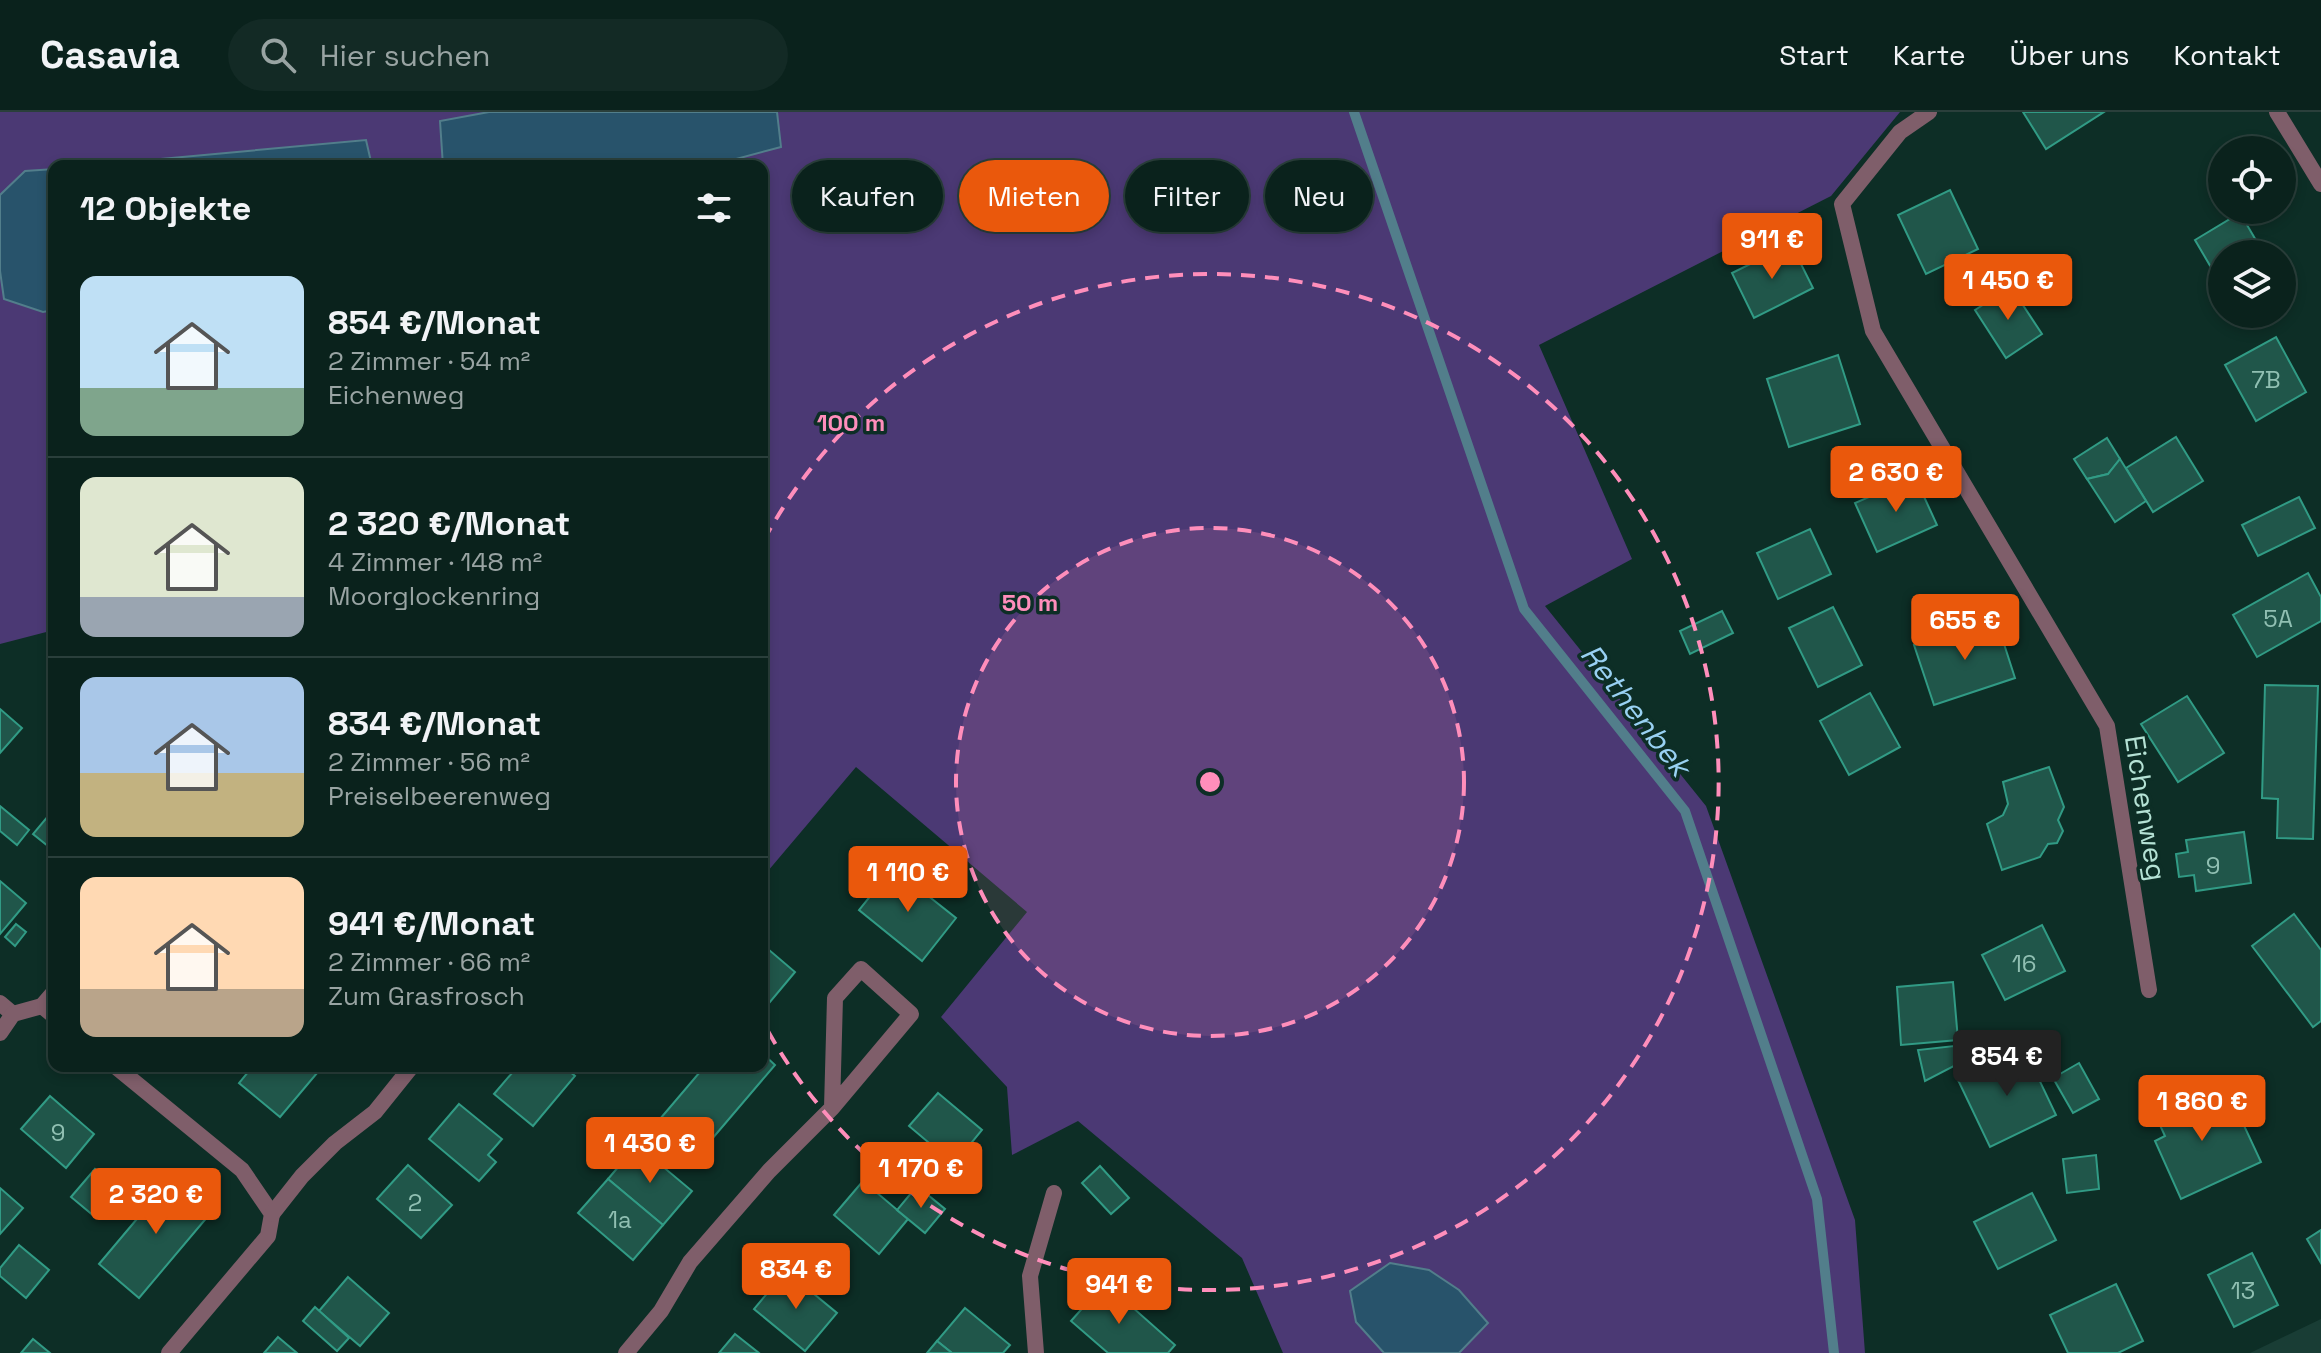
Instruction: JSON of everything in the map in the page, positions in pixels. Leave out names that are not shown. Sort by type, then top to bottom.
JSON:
[{"type":"street","name":"Eichenweg","points":[[1929,112],[1900,132],[1842,204],[1873,331],[2107,726],[2149,990]]},
{"type":"street","points":[[2277,112],[2321,184]]},
{"type":"street","points":[[626,1353],[661,1311],[690,1262],[769,1171],[832,1108],[911,1014],[861,969],[835,998],[832,1108]]},
{"type":"street","points":[[0,1003],[13,1014],[48,1011]]},
{"type":"street","points":[[0,1033],[13,1014]]},
{"type":"street","points":[[122,1072],[242,1170],[272,1214]]},
{"type":"street","points":[[169,1353],[268,1236],[272,1214],[302,1176],[335,1143],[375,1112],[407,1072]]},
{"type":"street","points":[[1036,1353],[1030,1309],[1030,1276],[1054,1193]]},
{"type":"shaded area","points":[[0,112],[489,112],[441,121],[443,160],[371,160],[366,141],[152,160],[48,160],[48,169],[25,171],[0,195]]},
{"type":"shaded area","points":[[489,112],[777,112],[781,147],[732,160],[443,160],[440,121]]},
{"type":"shaded area","points":[[777,112],[1900,112],[1831,196],[1539,345],[1632,559],[1545,606],[1706,806],[1855,1220],[1865,1353],[1459,1353],[1488,1323],[1459,1290],[1429,1270],[1390,1263],[1356,1322],[1384,1353],[1283,1353],[1242,1258],[1078,1121],[1012,1155],[1007,1087],[941,1017],[1027,912],[856,767],[768,871],[768,160],[732,160],[781,147]]},
{"type":"shaded area","points":[[366,140],[371,160],[149,160]]},
{"type":"shaded area","points":[[48,169],[48,311],[43,312],[4,299],[0,271],[0,195],[25,171]]},
{"type":"shaded area","points":[[0,271],[5,299],[48,311],[48,632],[0,644]]},
{"type":"shaded area","points":[[1390,1263],[1429,1270],[1459,1290],[1488,1323],[1459,1353],[1384,1353],[1356,1322],[1350,1291]]},
{"type":"shaded area","points":[[2321,1319],[2321,1353],[2250,1353]]},
{"type":"building","points":[[2023,112],[2104,112],[2046,149]]},
{"type":"building","points":[[1950,190],[1978,249],[1926,274],[1898,215]]},
{"type":"building","points":[[2222,224],[2246,224],[2256,240],[2208,240],[2208,262],[2195,240]]},
{"type":"building","points":[[1791,244],[1813,288],[1754,318],[1732,273]]},
{"type":"building","points":[[2011,287],[2042,334],[2006,358],[1975,310]]},
{"type":"building","points":[[2276,337],[2306,392],[2256,421],[2225,365]]},
{"type":"building","points":[[1838,355],[1860,424],[1789,447],[1767,379]]},
{"type":"building","points":[[2176,437],[2203,481],[2153,512],[2126,468]]},
{"type":"building","points":[[2107,438],[2120,459],[2108,474],[2087,479],[2074,459]]},
{"type":"building","points":[[2120,459],[2146,501],[2115,522],[2087,479],[2108,474]]},
{"type":"building","points":[[1915,477],[1937,525],[1877,552],[1855,503]]},
{"type":"building","points":[[2299,497],[2315,528],[2258,556],[2242,525]]},
{"type":"building","points":[[1810,529],[1831,574],[1778,599],[1757,553]]},
{"type":"building","points":[[2308,573],[2321,597],[2321,621],[2257,657],[2233,615]]},
{"type":"building","points":[[1833,607],[1862,665],[1818,687],[1789,628]]},
{"type":"building","points":[[1722,611],[1733,633],[1690,654],[1680,631]]},
{"type":"building","points":[[1996,619],[2015,678],[1934,705],[1914,645]]},
{"type":"building","points":[[2265,685],[2318,686],[2313,839],[2277,838],[2278,799],[2262,798]]},
{"type":"building","points":[[1870,693],[1900,747],[1849,775],[1820,721]]},
{"type":"building","points":[[2187,696],[2224,753],[2178,782],[2141,724]]},
{"type":"building","points":[[0,709],[22,728],[0,753]]},
{"type":"building","points":[[2049,767],[2064,807],[2058,820],[2063,831],[2057,843],[2048,844],[2040,857],[2002,870],[1987,824],[2003,815],[2008,804],[2003,782]]},
{"type":"building","points":[[0,806],[29,830],[17,845],[0,831]]},
{"type":"building","points":[[48,816],[48,846],[33,834]]},
{"type":"building","points":[[2244,832],[2251,883],[2196,891],[2194,875],[2179,877],[2176,854],[2188,852],[2186,840]]},
{"type":"building","points":[[893,868],[956,918],[922,961],[859,910]]},
{"type":"building","points":[[0,881],[26,903],[0,934]]},
{"type":"building","points":[[2294,914],[2321,950],[2321,1021],[2313,1027],[2252,946]]},
{"type":"building","points":[[16,924],[26,932],[15,946],[5,937]]},
{"type":"building","points":[[2042,925],[2065,971],[2005,1000],[1982,955]]},
{"type":"building","points":[[768,949],[795,972],[768,1004]]},
{"type":"building","points":[[1953,982],[1958,1040],[1901,1045],[1897,987]]},
{"type":"building","points":[[1954,1046],[1956,1065],[1925,1081],[1918,1050]]},
{"type":"building","points":[[2024,1048],[2056,1115],[1990,1147],[1958,1080]]},
{"type":"building","points":[[768,1059],[775,1065],[700,1153],[660,1119],[700,1072],[768,1072]]},
{"type":"building","points":[[2079,1063],[2099,1099],[2073,1113],[2053,1078]]},
{"type":"building","points":[[248,1072],[318,1072],[280,1117],[239,1083]]},
{"type":"building","points":[[513,1072],[570,1072],[575,1076],[533,1126],[494,1094]]},
{"type":"building","points":[[2194,1088],[2207,1117],[2234,1104],[2261,1162],[2181,1199],[2155,1141],[2165,1136],[2152,1108]]},
{"type":"building","points":[[938,1093],[982,1130],[954,1164],[909,1126]]},
{"type":"building","points":[[50,1096],[94,1134],[66,1168],[21,1129]]},
{"type":"building","points":[[459,1104],[502,1139],[488,1155],[496,1162],[479,1181],[429,1139]]},
{"type":"building","points":[[637,1145],[692,1191],[663,1225],[608,1179]]},
{"type":"building","points":[[2096,1155],[2099,1189],[2067,1193],[2063,1159]]},
{"type":"building","points":[[408,1165],[452,1205],[421,1238],[377,1199]]},
{"type":"building","points":[[1100,1166],[1129,1198],[1111,1214],[1082,1183]]},
{"type":"building","points":[[95,1169],[118,1188],[94,1216],[71,1197]]},
{"type":"building","points":[[174,1175],[214,1209],[139,1298],[99,1264]]},
{"type":"building","points":[[608,1179],[663,1225],[633,1260],[578,1213]]},
{"type":"building","points":[[863,1181],[908,1219],[879,1254],[834,1215]]},
{"type":"building","points":[[917,1186],[945,1209],[925,1233],[897,1210]]},
{"type":"building","points":[[0,1188],[23,1208],[0,1234]]},
{"type":"building","points":[[2032,1193],[2056,1240],[1998,1269],[1974,1222]]},
{"type":"building","points":[[2321,1230],[2321,1263],[2307,1239]]},
{"type":"building","points":[[19,1245],[49,1270],[26,1298],[0,1276],[0,1268]]},
{"type":"building","points":[[2252,1253],[2278,1305],[2234,1327],[2208,1275]]},
{"type":"building","points":[[786,1271],[837,1313],[805,1351],[754,1309]]},
{"type":"building","points":[[348,1277],[389,1313],[360,1346],[319,1311]]},
{"type":"building","points":[[1105,1283],[1175,1345],[1168,1353],[1108,1353],[1071,1321]]},
{"type":"building","points":[[2116,1284],[2143,1341],[2118,1353],[2068,1353],[2050,1315]]},
{"type":"building","points":[[315,1307],[349,1338],[337,1351],[303,1321]]},
{"type":"building","points":[[965,1308],[1010,1345],[1003,1353],[952,1353],[937,1341]]},
{"type":"building","points":[[735,1334],[759,1353],[719,1353]]},
{"type":"building","points":[[278,1337],[297,1353],[264,1353]]},
{"type":"building","points":[[33,1339],[50,1353],[21,1353]]},
{"type":"building","points":[[937,1341],[952,1353],[927,1353]]},
{"type":"waterway","name":"Rethenbek","points":[[1354,112],[1524,609],[1685,811],[1817,1199],[1834,1353]]}]
